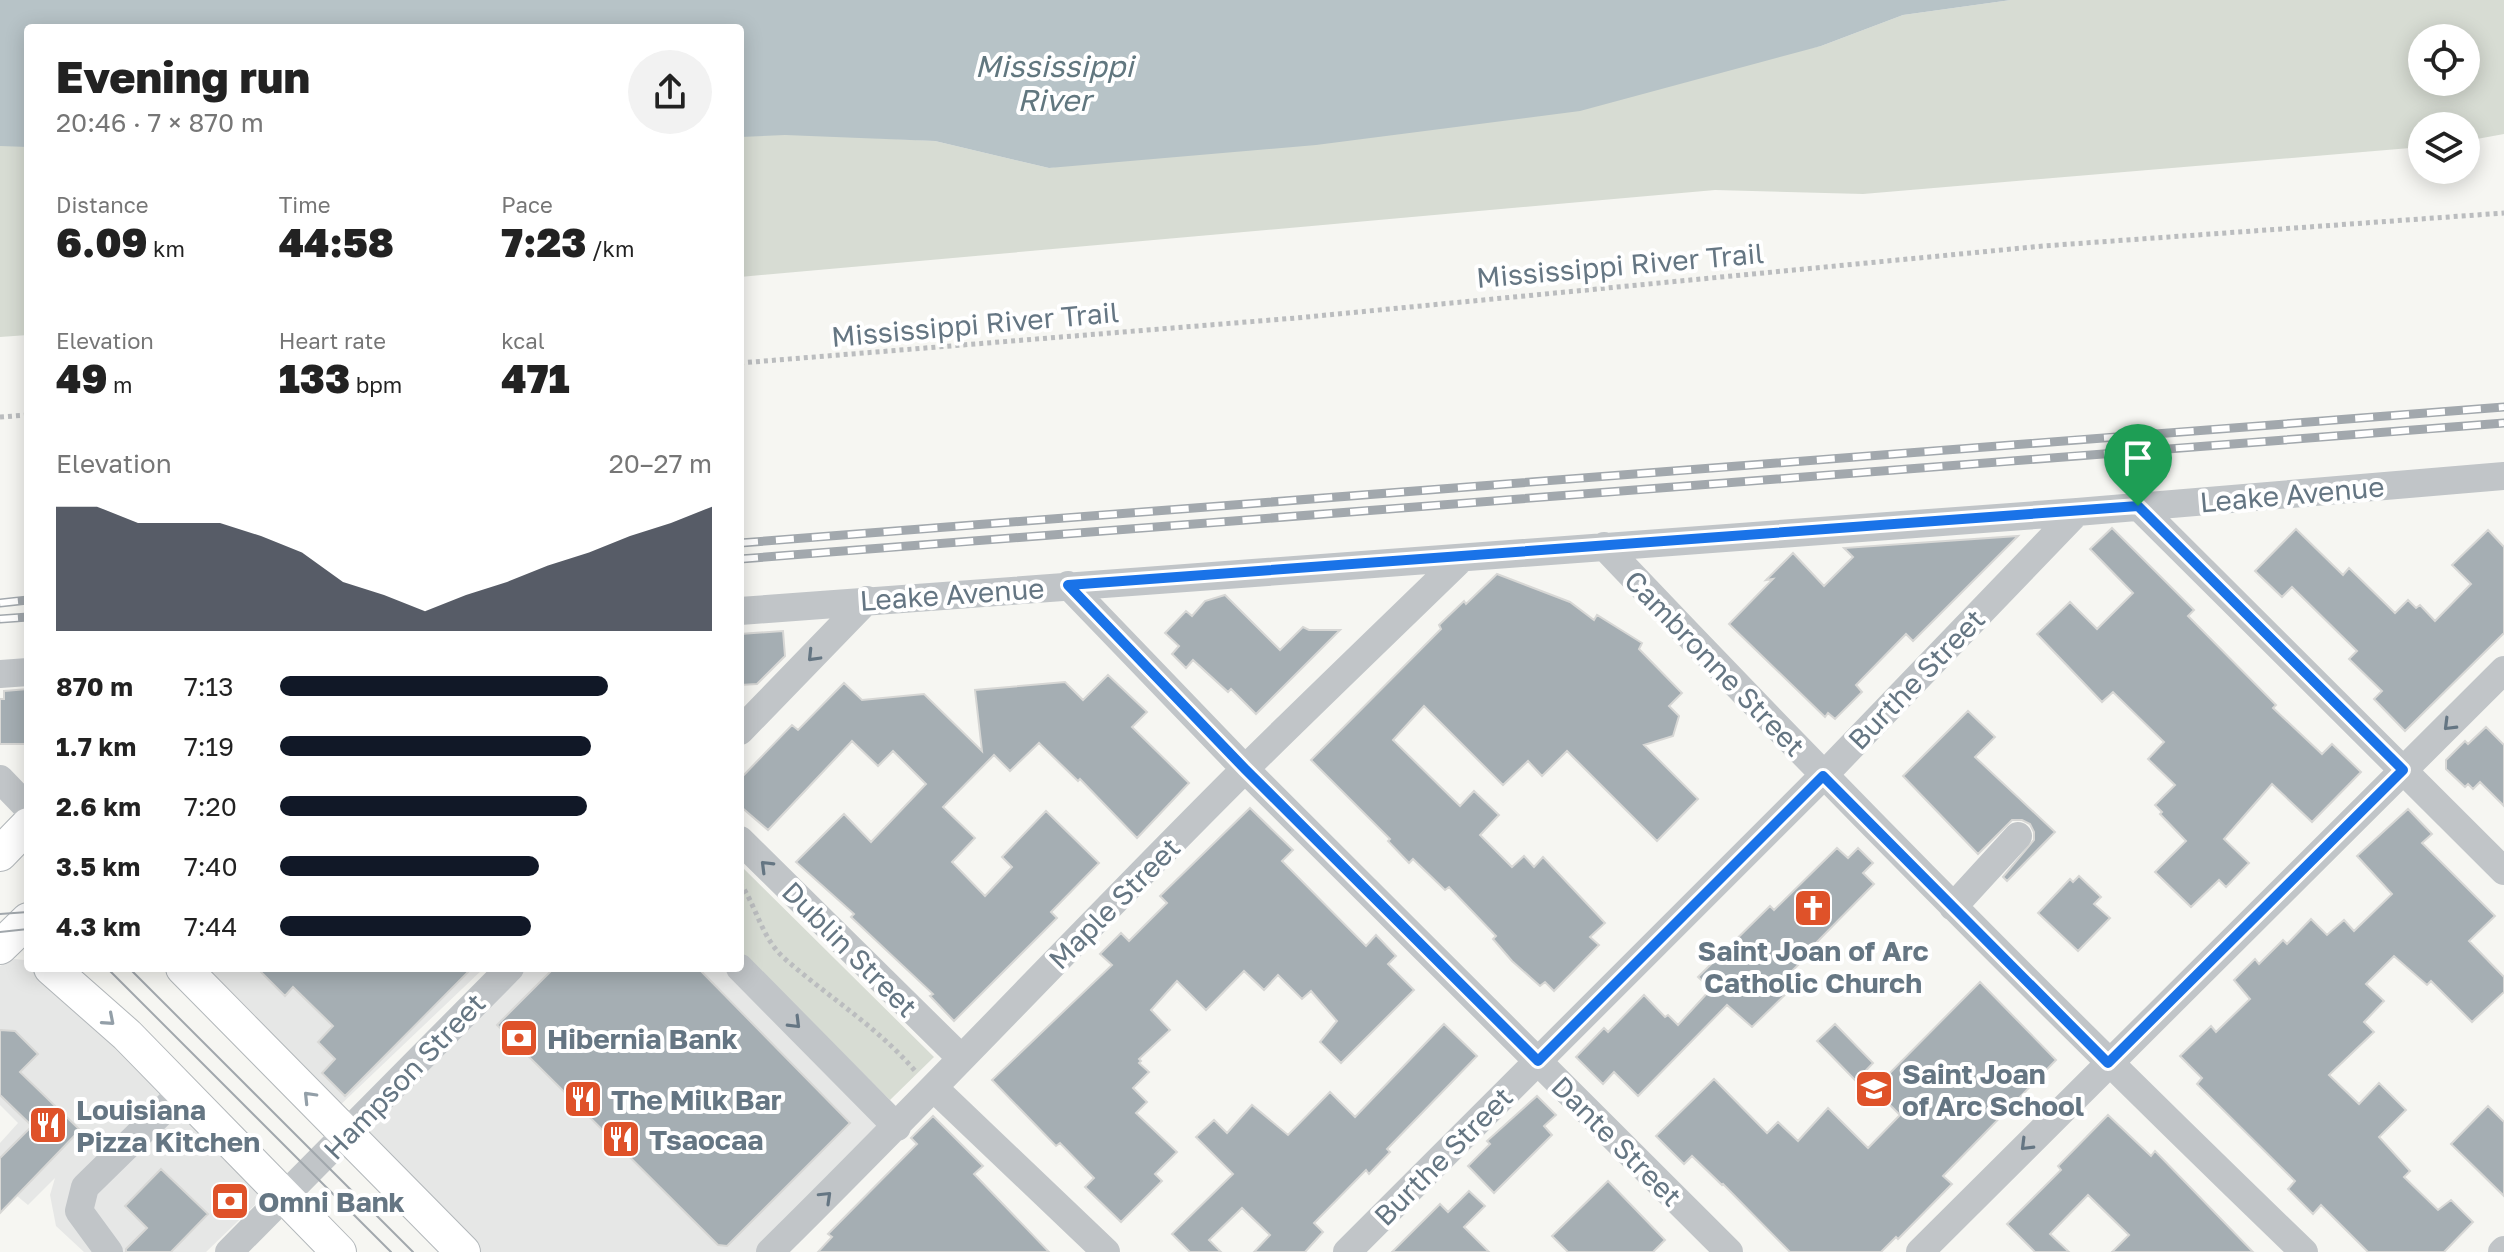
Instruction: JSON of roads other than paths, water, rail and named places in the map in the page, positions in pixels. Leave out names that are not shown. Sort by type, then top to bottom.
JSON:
[{"type":"main road","points":[[0,854],[24,829]]},
{"type":"main road","points":[[56,972],[127,1035],[339,1252]]},
{"type":"main road","points":[[187,972],[463,1252]]},
{"type":"street","name":"Leake Avenue","points":[[744,611],[2077,512],[2504,476]]},
{"type":"street","points":[[2138,506],[2504,871]]},
{"type":"street","name":"Burthe Street","points":[[1347,1252],[1823,776],[2077,512]]},
{"type":"street","name":"Cambronne Street","points":[[1604,546],[1823,776],[2108,1063],[2304,1252]]},
{"type":"street","name":"Maple Street","points":[[770,1252],[897,1127],[1245,769],[1462,558]]},
{"type":"street","name":"Dante Street","points":[[1068,585],[1245,769],[1729,1252]]},
{"type":"street","points":[[744,727],[867,600]]},
{"type":"street","points":[[1920,1252],[2504,670]]},
{"type":"street","points":[[0,674],[24,672]]},
{"type":"street","points":[[0,779],[24,804]]},
{"type":"street","points":[[1953,907],[2018,836]]},
{"type":"street","name":"Dublin Street","points":[[744,845],[1106,1252]]},
{"type":"street","name":"Hampson Street","points":[[229,1252],[506,972]]},
{"type":"street","points":[[744,972],[897,1127]]},
{"type":"street","points":[[109,1252],[79,1211],[85,1187],[182,1092]]},
{"type":"water","name":"Mississippi River","points":[[0,0],[2011,0],[1903,15],[1821,46],[1580,111],[1316,145],[1049,168],[935,141],[785,135],[744,137],[744,24],[24,24],[24,147],[0,146]]},
{"type":"tram line","points":[[0,914],[24,912]]},
{"type":"tram line","points":[[0,932],[24,929]]},
{"type":"tram line","points":[[111,972],[391,1252]]},
{"type":"tram line","points":[[133,972],[413,1252]]},
{"type":"railway","points":[[744,543],[2504,407]]},
{"type":"railway","points":[[744,559],[2504,423]]},
{"type":"railway","points":[[0,603],[24,600]]},
{"type":"railway","points":[[0,619],[24,617]]},
{"type":"place","name":"Saint Joan of Arc Catholic Church","points":[[1813,908]]},
{"type":"place","name":"Hibernia Bank","points":[[519,1038]]},
{"type":"place","name":"Saint Joan of Arc School","points":[[1874,1089]]},
{"type":"place","name":"The Milk Bar","points":[[583,1099]]},
{"type":"place","name":"Louisiana Pizza Kitchen","points":[[48,1125]]},
{"type":"place","name":"Tsaocaa","points":[[621,1139]]},
{"type":"place","name":"Omni Bank","points":[[230,1201]]}]
